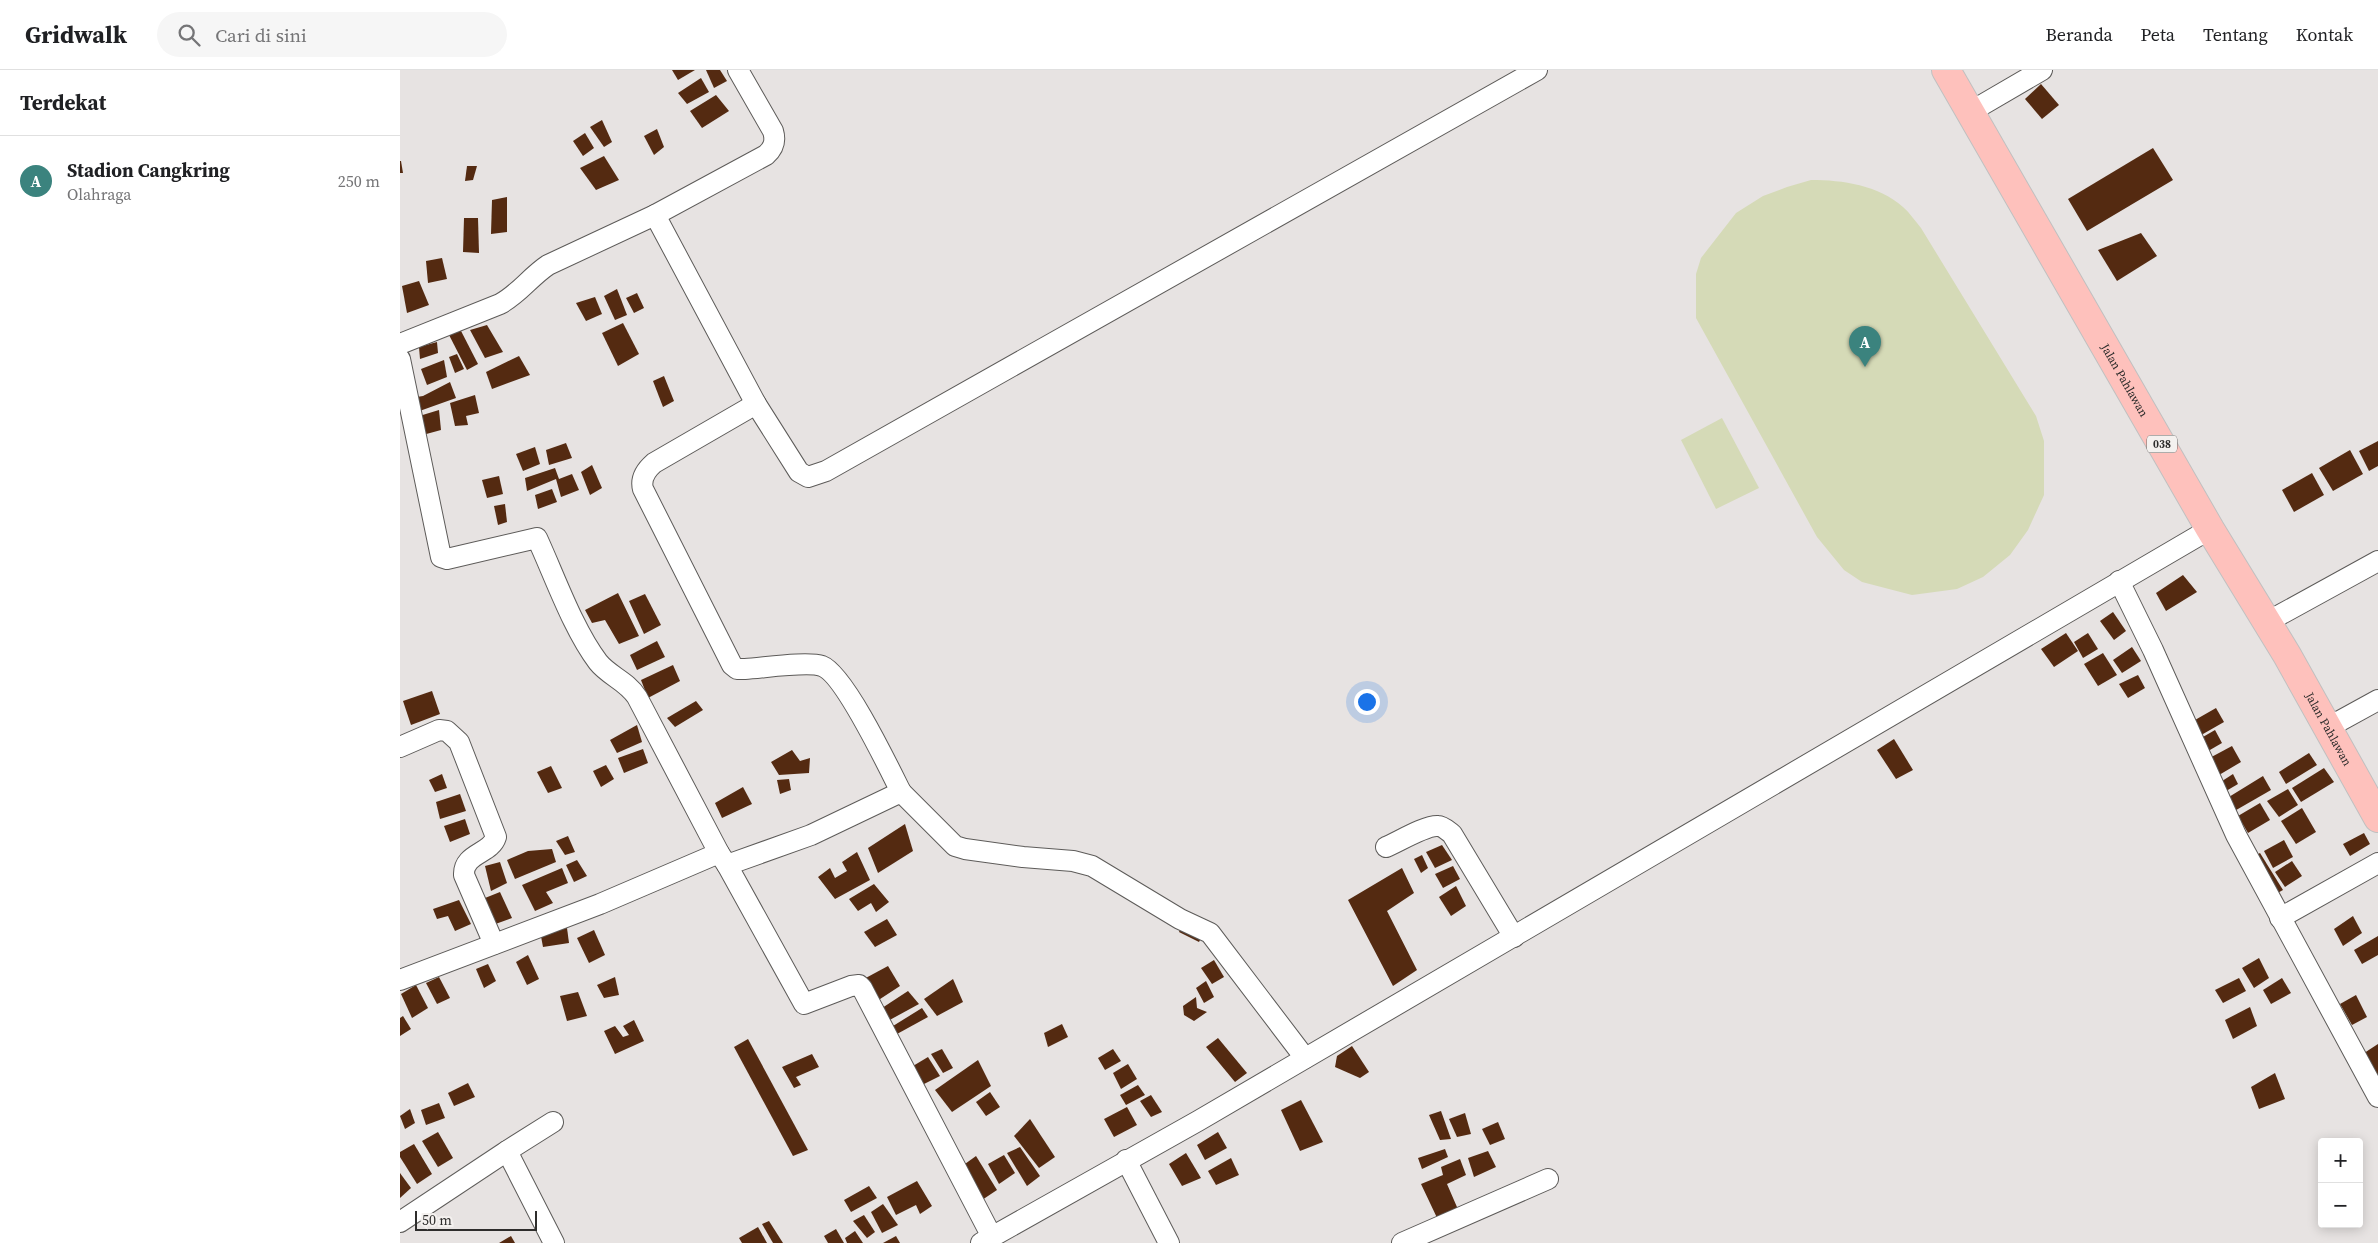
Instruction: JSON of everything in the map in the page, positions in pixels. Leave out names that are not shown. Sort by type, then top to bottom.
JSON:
[{"type":"main road","name":"Jalan Pahlawan","points":[[1946,70],[2210,529],[2267,622],[2378,818]]},
{"type":"street","points":[[400,344],[512,298],[535,274],[548,265],[655,215],[766,155],[773,149],[775,141],[773,130],[738,70]]},
{"type":"street","points":[[655,215],[756,404],[799,472],[808,477],[826,470],[1537,70]]},
{"type":"street","points":[[1970,112],[2042,70]]},
{"type":"street","points":[[400,359],[441,556],[448,559],[537,538],[586,644],[602,667],[627,684],[637,697],[723,859],[804,1004],[851,986],[859,985],[862,988],[986,1240],[1514,937],[2210,529]]},
{"type":"street","points":[[756,404],[654,463],[646,470],[641,482],[732,665],[745,669],[814,665],[827,669],[858,710],[901,792],[955,846],[1030,858],[1073,861],[1092,866],[1180,919],[1210,933],[1305,1058]]},
{"type":"street","points":[[2267,622],[2378,561]]},
{"type":"street","points":[[2119,581],[2153,650],[2236,835],[2378,1097]]},
{"type":"street","points":[[2327,728],[2378,700]]},
{"type":"street","points":[[400,747],[439,730],[447,731],[459,742],[496,837],[493,843],[469,860],[464,868],[464,875],[494,944]]},
{"type":"street","points":[[400,980],[723,859],[811,835],[901,792]]},
{"type":"street","points":[[1386,847],[1430,827],[1438,826],[1444,828],[1452,834],[1514,937]]},
{"type":"street","points":[[2280,918],[2378,863]]},
{"type":"street","points":[[400,1222],[552,1122]]},
{"type":"street","points":[[507,1151],[554,1243]]},
{"type":"street","points":[[1126,1160],[1169,1243]]},
{"type":"street","points":[[1402,1243],[1548,1178]]},
{"type":"green space","points":[[1811,180],[1860,185],[1883,194],[1908,212],[1921,228],[2036,416],[2044,441],[2044,495],[2028,530],[2010,555],[1983,577],[1957,589],[1912,595],[1862,582],[1844,570],[1817,537],[1696,318],[1696,274],[1701,258],[1736,213],[1763,196]]},
{"type":"green space","points":[[1722,418],[1759,488],[1716,509],[1681,440]]},
{"type":"building","points":[[672,70],[695,70],[678,80]]},
{"type":"building","points":[[706,70],[720,70],[727,81],[714,88]]},
{"type":"building","points":[[701,78],[709,92],[687,104],[678,93]]},
{"type":"building","points":[[2041,84],[2059,105],[2042,119],[2025,99]]},
{"type":"building","points":[[716,95],[729,111],[702,128],[690,111]]},
{"type":"building","points":[[602,120],[612,142],[604,147],[590,127]]},
{"type":"building","points":[[657,129],[664,147],[654,155],[644,136]]},
{"type":"building","points":[[585,133],[594,148],[583,156],[573,141]]},
{"type":"building","points":[[2153,148],[2173,180],[2087,231],[2068,199]]},
{"type":"building","points":[[604,156],[619,180],[596,190],[580,168]]},
{"type":"building","points":[[401,161],[403,173],[400,173]]},
{"type":"building","points":[[467,166],[477,166],[473,180],[465,181]]},
{"type":"building","points":[[507,197],[507,232],[491,234],[492,200]]},
{"type":"building","points":[[464,218],[478,218],[479,253],[463,252]]},
{"type":"building","points":[[2141,233],[2157,256],[2117,281],[2098,250]]},
{"type":"building","points":[[442,258],[447,279],[428,283],[426,261]]},
{"type":"building","points":[[419,281],[429,305],[407,313],[402,286]]},
{"type":"building","points":[[617,289],[627,315],[615,320],[604,296]]},
{"type":"building","points":[[637,293],[644,308],[634,313],[626,298]]},
{"type":"building","points":[[595,297],[602,314],[586,321],[576,303]]},
{"type":"building","points":[[623,323],[639,354],[618,366],[602,333]]},
{"type":"building","points":[[487,325],[503,352],[485,358],[470,330]]},
{"type":"building","points":[[460,329],[478,364],[467,370],[448,333]]},
{"type":"building","points":[[437,342],[438,353],[420,359],[419,347]]},
{"type":"building","points":[[457,354],[464,369],[455,373],[449,357]]},
{"type":"building","points":[[519,356],[530,375],[492,389],[486,372]]},
{"type":"building","points":[[444,360],[447,377],[427,385],[421,369]]},
{"type":"building","points":[[664,376],[674,401],[663,407],[653,381]]},
{"type":"building","points":[[450,382],[456,398],[414,413],[410,398],[423,396]]},
{"type":"building","points":[[475,395],[479,413],[466,416],[468,425],[455,426],[450,403]]},
{"type":"building","points":[[439,410],[441,430],[419,436],[416,417]]},
{"type":"building","points":[[2378,441],[2378,466],[2369,471],[2359,451]]},
{"type":"building","points":[[566,443],[572,458],[549,465],[546,450]]},
{"type":"building","points":[[535,447],[540,464],[523,471],[516,454]]},
{"type":"building","points":[[2350,450],[2363,474],[2333,491],[2319,468]]},
{"type":"building","points":[[592,465],[602,488],[590,495],[581,472]]},
{"type":"building","points":[[555,468],[559,479],[572,474],[579,490],[561,497],[556,479],[527,491],[525,478]]},
{"type":"building","points":[[2312,473],[2324,495],[2294,512],[2282,490]]},
{"type":"building","points":[[499,476],[503,494],[487,498],[482,480]]},
{"type":"building","points":[[552,489],[557,502],[538,509],[535,495]]},
{"type":"building","points":[[505,504],[507,522],[498,525],[494,506]]},
{"type":"building","points":[[2183,575],[2197,592],[2166,611],[2156,593]]},
{"type":"building","points":[[618,593],[639,636],[619,644],[605,620],[592,623],[585,610]]},
{"type":"building","points":[[645,594],[661,625],[644,634],[629,601]]},
{"type":"building","points":[[2113,612],[2126,631],[2114,640],[2100,621]]},
{"type":"building","points":[[2066,633],[2078,651],[2054,667],[2041,649]]},
{"type":"building","points":[[2088,633],[2098,649],[2083,658],[2074,642]]},
{"type":"building","points":[[657,641],[665,657],[637,670],[630,655]]},
{"type":"building","points":[[2132,647],[2141,661],[2122,673],[2113,660]]},
{"type":"building","points":[[2103,653],[2117,675],[2098,686],[2084,664]]},
{"type":"building","points":[[673,665],[680,681],[648,698],[641,680]]},
{"type":"building","points":[[2138,675],[2145,688],[2128,698],[2119,684]]},
{"type":"building","points":[[432,691],[440,714],[411,725],[403,701]]},
{"type":"building","points":[[696,701],[703,710],[675,727],[667,718]]},
{"type":"building","points":[[2216,708],[2224,722],[2196,738],[2188,724]]},
{"type":"building","points":[[637,725],[642,742],[617,753],[610,740]]},
{"type":"building","points":[[2215,730],[2222,743],[2203,754],[2196,741]]},
{"type":"building","points":[[1894,739],[1913,770],[1896,779],[1877,750]]},
{"type":"building","points":[[2232,746],[2241,762],[2214,778],[2204,761]]},
{"type":"building","points":[[643,749],[648,763],[624,773],[618,758]]},
{"type":"building","points":[[792,750],[800,761],[810,758],[809,773],[779,775],[771,762]]},
{"type":"building","points":[[2309,753],[2317,765],[2286,784],[2279,772]]},
{"type":"building","points":[[606,765],[614,779],[601,787],[593,771]]},
{"type":"building","points":[[551,766],[562,788],[548,793],[537,772]]},
{"type":"building","points":[[2324,768],[2334,782],[2301,802],[2292,788]]},
{"type":"building","points":[[442,774],[447,788],[435,792],[429,780]]},
{"type":"building","points":[[2233,774],[2238,784],[2221,794],[2216,785]]},
{"type":"building","points":[[2263,776],[2271,790],[2231,813],[2224,800]]},
{"type":"building","points":[[789,779],[791,790],[780,794],[777,780]]},
{"type":"building","points":[[743,787],[752,804],[722,818],[715,803]]},
{"type":"building","points":[[2288,789],[2298,805],[2279,817],[2267,801]]},
{"type":"building","points":[[460,794],[466,811],[440,819],[436,802]]},
{"type":"building","points":[[2260,803],[2270,820],[2248,833],[2238,816]]},
{"type":"building","points":[[2302,808],[2316,832],[2296,844],[2281,821]]},
{"type":"building","points":[[465,819],[470,834],[450,842],[444,826]]},
{"type":"building","points":[[905,824],[913,851],[878,873],[868,848]]},
{"type":"building","points":[[2364,833],[2370,844],[2350,856],[2343,844]]},
{"type":"building","points":[[568,836],[575,852],[565,855],[556,841]]},
{"type":"building","points":[[2284,840],[2293,857],[2273,868],[2264,851]]},
{"type":"building","points":[[1442,845],[1452,860],[1435,868],[1426,852]]},
{"type":"building","points":[[552,849],[556,862],[515,879],[507,860],[528,851]]},
{"type":"building","points":[[857,852],[870,880],[835,899],[818,877],[830,868],[835,878],[847,871],[842,862]]},
{"type":"building","points":[[2260,853],[2283,890],[2274,895],[2251,858]]},
{"type":"building","points":[[1422,855],[1428,868],[1421,873],[1414,859]]},
{"type":"building","points":[[577,860],[587,876],[574,882],[566,865]]},
{"type":"building","points":[[2292,861],[2302,876],[2285,887],[2275,872]]},
{"type":"building","points":[[500,862],[507,883],[491,891],[485,866]]},
{"type":"building","points":[[1453,866],[1460,879],[1443,888],[1435,874]]},
{"type":"building","points":[[562,868],[568,883],[546,892],[553,903],[535,911],[522,885]]},
{"type":"building","points":[[1402,868],[1414,893],[1387,911],[1417,970],[1393,986],[1348,900]]},
{"type":"building","points":[[874,884],[889,902],[876,912],[871,903],[858,911],[849,899]]},
{"type":"building","points":[[1456,886],[1466,906],[1451,916],[1439,897]]},
{"type":"building","points":[[500,892],[512,918],[490,926],[480,900]]},
{"type":"building","points":[[459,900],[471,924],[455,931],[448,916],[437,919],[433,909]]},
{"type":"building","points":[[2353,916],[2362,933],[2343,946],[2334,929]]},
{"type":"building","points":[[887,919],[897,935],[875,947],[864,932]]},
{"type":"building","points":[[1182,925],[1203,934],[1199,942],[1179,932]]},
{"type":"building","points":[[567,928],[569,943],[543,947],[540,931]]},
{"type":"building","points":[[594,930],[605,955],[589,963],[577,938]]},
{"type":"building","points":[[2378,936],[2378,955],[2362,964],[2354,950]]},
{"type":"building","points":[[528,955],[539,979],[527,985],[516,962]]},
{"type":"building","points":[[2259,958],[2269,978],[2254,988],[2242,968]]},
{"type":"building","points":[[1214,960],[1224,977],[1212,984],[1201,968]]},
{"type":"building","points":[[488,964],[496,981],[484,988],[476,969]]},
{"type":"building","points":[[888,966],[900,986],[874,1003],[862,980]]},
{"type":"building","points":[[439,977],[450,998],[437,1004],[426,983]]},
{"type":"building","points":[[615,977],[619,995],[604,998],[597,985]]},
{"type":"building","points":[[2239,978],[2246,991],[2223,1003],[2215,990]]},
{"type":"building","points":[[2282,978],[2291,993],[2271,1004],[2263,990]]},
{"type":"building","points":[[953,979],[963,1002],[937,1016],[924,999]]},
{"type":"building","points":[[1206,981],[1214,997],[1204,1003],[1196,988]]},
{"type":"building","points":[[416,985],[428,1008],[412,1018],[401,994]]},
{"type":"building","points":[[908,991],[919,1004],[886,1022],[879,1010]]},
{"type":"building","points":[[578,992],[587,1016],[567,1021],[560,996]]},
{"type":"building","points":[[2356,995],[2367,1017],[2352,1025],[2340,1004]]},
{"type":"building","points":[[1196,997],[1197,1008],[1207,1012],[1194,1021],[1184,1015],[1183,1006]]},
{"type":"building","points":[[2250,1007],[2257,1026],[2233,1039],[2225,1020]]},
{"type":"building","points":[[922,1008],[928,1017],[897,1034],[893,1026]]},
{"type":"building","points":[[403,1016],[411,1029],[400,1036],[400,1018]]},
{"type":"building","points":[[634,1020],[644,1041],[615,1054],[604,1031],[615,1026],[623,1037],[629,1035],[623,1026]]},
{"type":"building","points":[[1062,1024],[1068,1037],[1048,1047],[1044,1033]]},
{"type":"building","points":[[1218,1038],[1247,1073],[1235,1082],[1206,1047]]},
{"type":"building","points":[[748,1039],[808,1150],[793,1156],[734,1047]]},
{"type":"building","points":[[2378,1044],[2378,1077],[2358,1057]]},
{"type":"building","points":[[1352,1046],[1369,1072],[1360,1078],[1335,1067],[1337,1056]]},
{"type":"building","points":[[942,1049],[953,1068],[943,1073],[931,1054]]},
{"type":"building","points":[[1113,1049],[1121,1061],[1105,1070],[1098,1058]]},
{"type":"building","points":[[812,1054],[819,1067],[796,1077],[801,1085],[794,1088],[782,1067]]},
{"type":"building","points":[[928,1057],[940,1076],[918,1087],[908,1069]]},
{"type":"building","points":[[978,1060],[991,1086],[952,1112],[935,1090]]},
{"type":"building","points":[[1128,1064],[1137,1079],[1121,1089],[1113,1073]]},
{"type":"building","points":[[2275,1073],[2285,1099],[2259,1109],[2251,1087]]},
{"type":"building","points":[[468,1083],[475,1097],[454,1106],[448,1093]]},
{"type":"building","points":[[1138,1085],[1145,1095],[1126,1105],[1120,1095]]},
{"type":"building","points":[[990,1092],[1000,1107],[986,1116],[976,1102]]},
{"type":"building","points":[[1151,1095],[1162,1112],[1151,1117],[1140,1101]]},
{"type":"building","points":[[1301,1100],[1323,1142],[1300,1151],[1281,1110]]},
{"type":"building","points":[[439,1103],[445,1118],[426,1125],[421,1110]]},
{"type":"building","points":[[1127,1107],[1137,1125],[1114,1137],[1104,1119]]},
{"type":"building","points":[[410,1109],[415,1123],[405,1129],[400,1116]]},
{"type":"building","points":[[1441,1111],[1451,1139],[1440,1140],[1429,1115]]},
{"type":"building","points":[[1465,1113],[1471,1134],[1457,1137],[1449,1119]]},
{"type":"building","points":[[1030,1119],[1055,1157],[1039,1168],[1014,1136]]},
{"type":"building","points":[[1498,1122],[1505,1139],[1490,1145],[1482,1129]]},
{"type":"building","points":[[438,1132],[453,1158],[438,1167],[422,1141]]},
{"type":"building","points":[[1218,1132],[1227,1148],[1205,1160],[1197,1145]]},
{"type":"building","points":[[414,1144],[432,1174],[417,1184],[400,1157],[400,1152]]},
{"type":"building","points":[[1020,1147],[1040,1176],[1027,1186],[1007,1153]]},
{"type":"building","points":[[1445,1149],[1448,1157],[1422,1169],[1418,1158]]},
{"type":"building","points":[[1488,1151],[1496,1167],[1474,1177],[1468,1158]]},
{"type":"building","points":[[1186,1153],[1201,1178],[1182,1186],[1169,1164]]},
{"type":"building","points":[[1004,1155],[1015,1173],[999,1184],[988,1164]]},
{"type":"building","points":[[976,1156],[997,1190],[979,1202],[958,1169]]},
{"type":"building","points":[[1231,1158],[1239,1175],[1216,1185],[1208,1171]]},
{"type":"building","points":[[1460,1159],[1466,1175],[1447,1184],[1460,1214],[1439,1222],[1421,1184],[1443,1175],[1441,1167]]},
{"type":"building","points":[[400,1173],[411,1188],[400,1198]]},
{"type":"building","points":[[917,1181],[932,1206],[920,1214],[916,1205],[896,1215],[887,1197]]},
{"type":"building","points":[[869,1186],[877,1198],[851,1212],[844,1200]]},
{"type":"building","points":[[883,1204],[898,1225],[882,1233],[871,1212]]},
{"type":"building","points":[[864,1215],[875,1232],[867,1238],[853,1221]]},
{"type":"building","points":[[769,1221],[783,1243],[773,1243],[762,1224]]},
{"type":"building","points":[[758,1227],[767,1243],[742,1243],[739,1238]]},
{"type":"building","points":[[836,1229],[844,1243],[828,1243],[824,1236]]},
{"type":"building","points":[[855,1231],[863,1243],[847,1243],[845,1238]]},
{"type":"building","points":[[511,1236],[515,1243],[499,1243]]},
{"type":"building","points":[[896,1236],[900,1243],[883,1243]]},
{"type":"place","name":"Stadion Cangkring","points":[[1865,367]]}]
